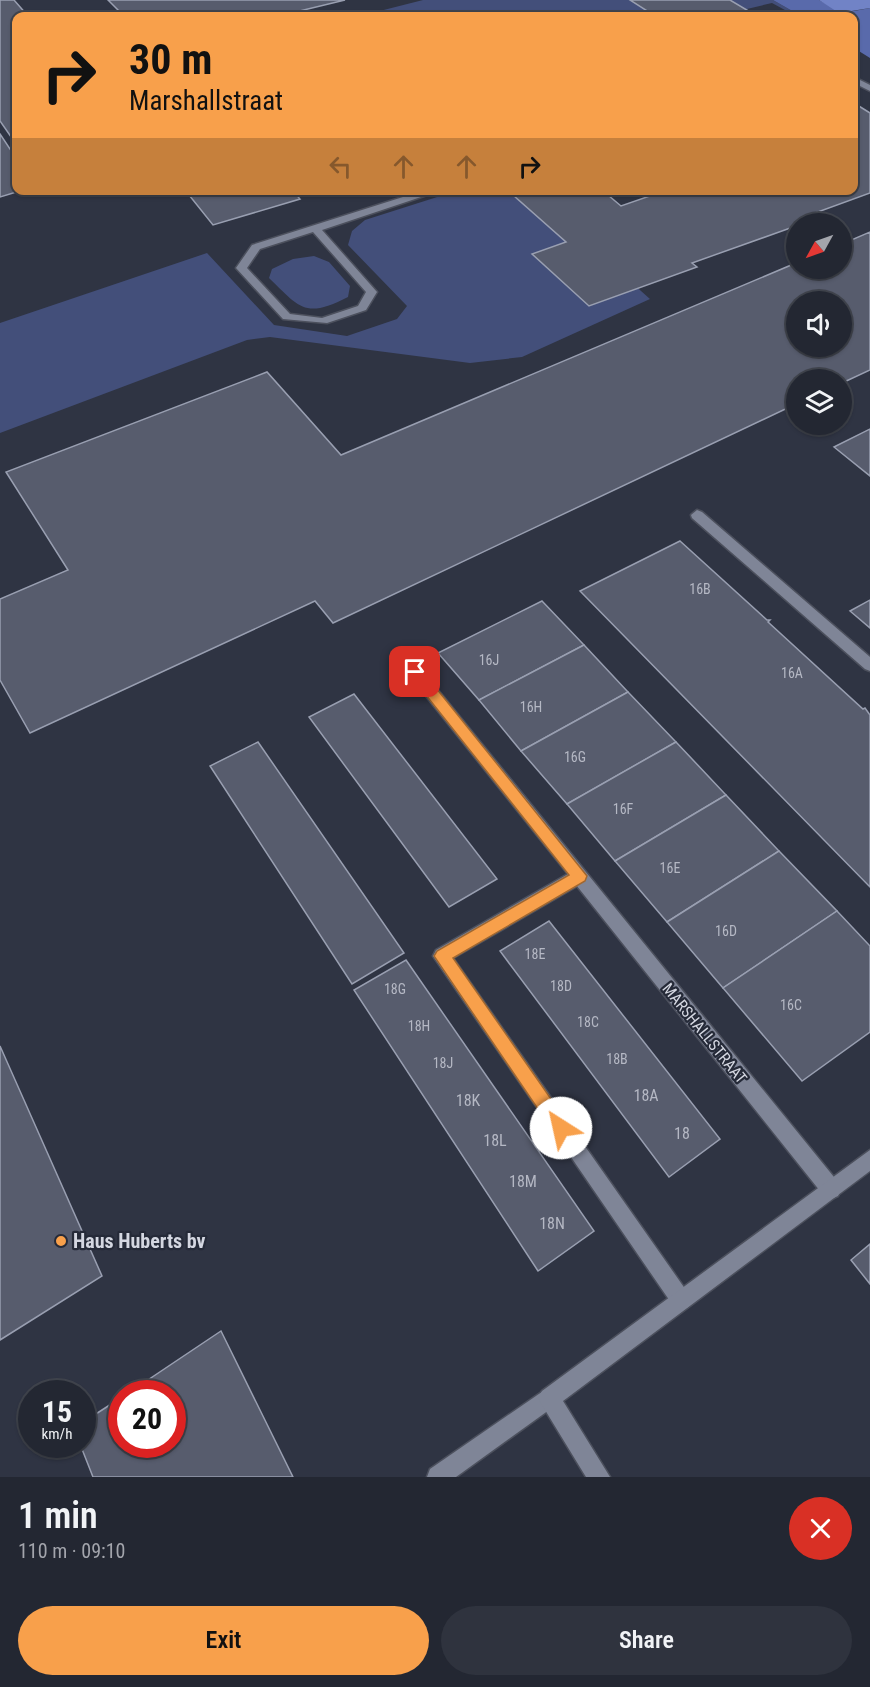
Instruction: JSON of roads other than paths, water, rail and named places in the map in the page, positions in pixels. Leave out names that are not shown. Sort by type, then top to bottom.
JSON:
[{"type":"street","points":[[316,229],[372,292],[362,308],[324,321],[287,317],[241,268],[256,248],[421,195]]},
{"type":"street","points":[[697,515],[870,665]]},
{"type":"street","name":"MARSHALLSTRAAT","points":[[415,672],[831,1189]]},
{"type":"street","points":[[579,876],[442,956],[681,1300]]},
{"type":"street","points":[[438,1477],[549,1398],[870,1160]]},
{"type":"street","points":[[549,1398],[599,1477]]},
{"type":"place","name":"Haus Huberts bv","points":[[61,1241]]}]
